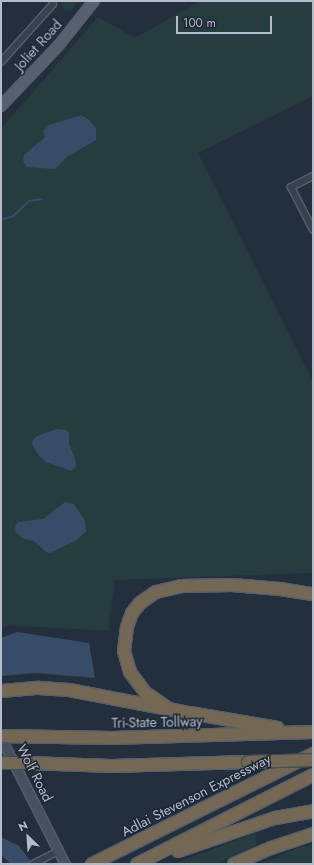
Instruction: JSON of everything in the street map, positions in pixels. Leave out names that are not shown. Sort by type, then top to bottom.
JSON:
[{"type":"highway","points":[[169,708],[145,692],[130,672],[124,651],[127,627],[132,613],[140,603],[156,592],[181,586],[232,585],[280,589],[313,594]]},
{"type":"highway","points":[[1,691],[39,688],[70,690],[307,732]]},
{"type":"highway","points":[[1,697],[14,690]]},
{"type":"highway","name":"Tri-State Tollway","points":[[5,737],[142,738],[307,732]]},
{"type":"highway","name":"Adlai Stevenson Expressway","points":[[96,862],[313,754]]},
{"type":"highway","points":[[2,763],[112,766],[313,760]]},
{"type":"highway","points":[[137,864],[313,775]]},
{"type":"highway","points":[[141,864],[275,818],[313,811]]},
{"type":"highway","points":[[234,864],[271,848],[313,834]]},
{"type":"main road","name":"Joliet Road","points":[[1,106],[59,45],[94,1]]},
{"type":"street","points":[[1,62],[53,4]]},
{"type":"street","points":[[313,176],[291,187],[313,230]]},
{"type":"street","name":"Wolf Road","points":[[5,737],[66,864]]},
{"type":"street","points":[[32,864],[59,851]]},
{"type":"green space","points":[[60,1],[78,1],[72,10],[65,10]]},
{"type":"green space","points":[[200,1],[313,1],[313,96],[198,153],[313,381],[313,573],[115,580],[108,631],[8,625],[1,628],[1,129],[98,17],[135,38]]},
{"type":"green space","points":[[256,833],[256,846],[215,864],[173,864]]},
{"type":"green space","points":[[313,845],[313,864],[261,864],[300,847]]},
{"type":"water","points":[[81,115],[88,119],[96,128],[96,140],[67,157],[55,169],[26,167],[23,160],[24,155],[45,137],[43,131],[49,125]]},
{"type":"water","points":[[57,429],[66,430],[69,433],[69,444],[75,458],[76,466],[72,471],[46,462],[39,456],[32,444],[33,440],[37,436]]},
{"type":"water","points":[[65,502],[74,504],[85,521],[86,532],[75,541],[50,553],[46,552],[34,541],[24,539],[16,533],[15,526],[18,522],[43,519]]},
{"type":"water","points":[[17,632],[89,643],[95,678],[36,673],[1,676],[1,638]]},
{"type":"water","points":[[1,837],[19,846],[33,864],[11,864],[1,855]]},
{"type":"waterway","points":[[1,220],[13,216],[29,201],[42,199]]}]
